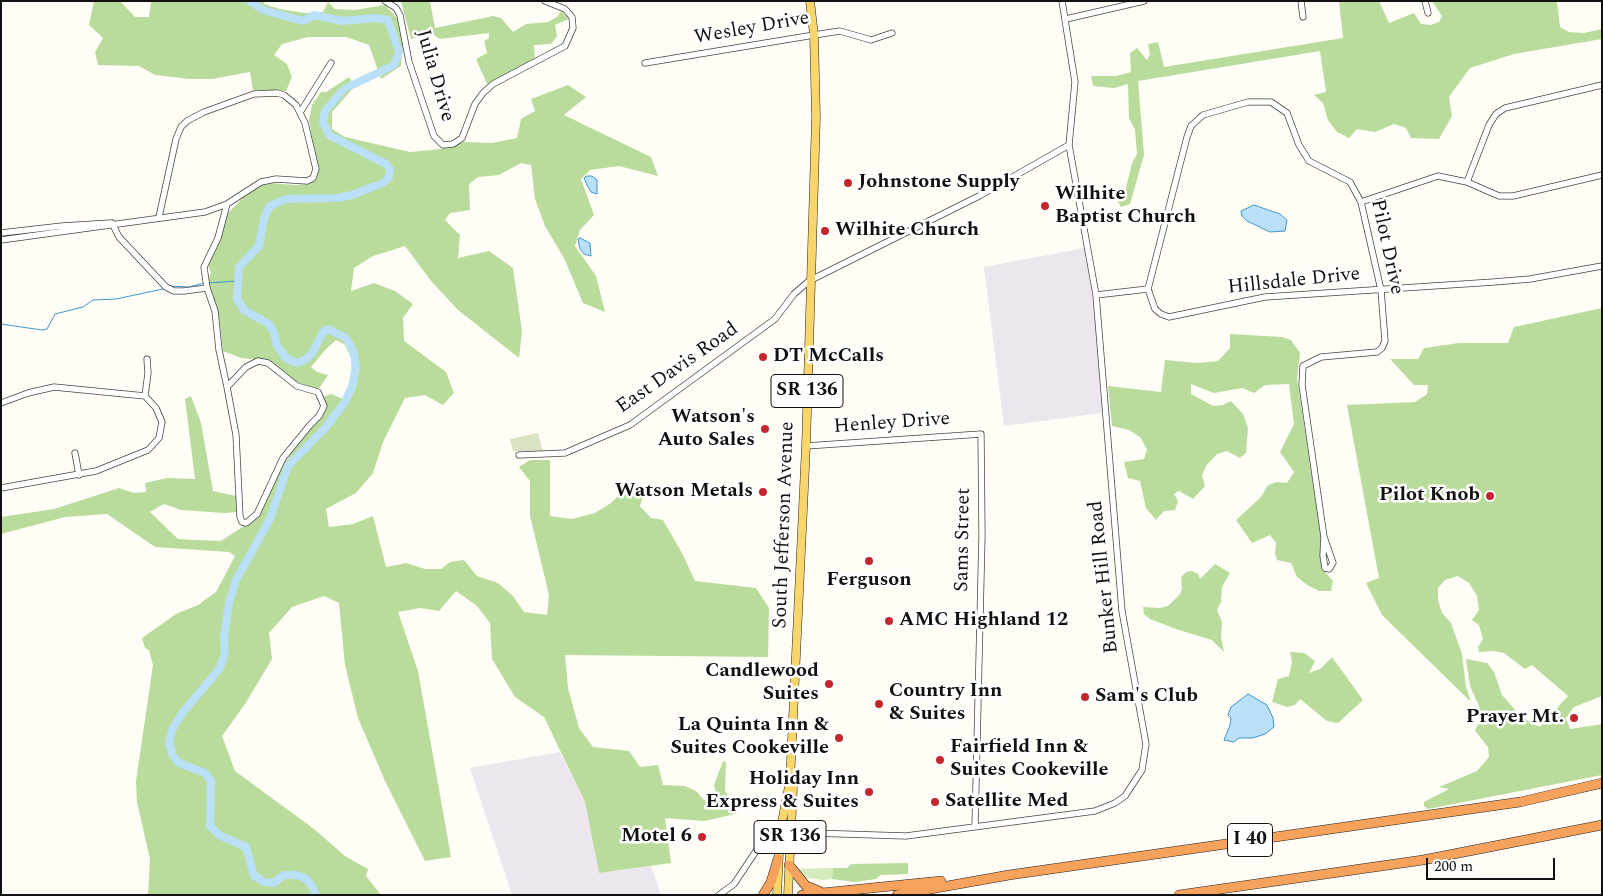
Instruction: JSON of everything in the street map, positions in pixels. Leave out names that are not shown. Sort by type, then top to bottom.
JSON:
[{"type":"highway","name":"I 40","points":[[897,895],[1009,875],[1520,802],[1602,782]]},
{"type":"highway","name":"I 40","points":[[1179,895],[1424,860],[1602,825]]},
{"type":"highway","points":[[763,895],[771,882],[778,859]]},
{"type":"highway","points":[[789,865],[806,886],[816,890],[837,891]]},
{"type":"highway","points":[[802,895],[1009,875]]},
{"type":"main road","name":"South Jefferson Avenue","points":[[777,895],[780,832],[790,781],[806,446],[809,282],[816,117],[814,35],[810,1]]},
{"type":"main road","name":"South Jefferson Avenue","points":[[788,895],[793,787],[790,781]]},
{"type":"street","name":"Julia Drive","points":[[385,1],[396,8],[400,15],[409,62],[434,136],[443,145],[453,144],[462,138],[475,104],[493,84],[565,46],[573,28],[572,17],[565,9],[545,1]]},
{"type":"street","name":"Bunker Hill Road","points":[[780,832],[906,836],[1105,808],[1125,796],[1142,770],[1146,744],[1122,611],[1096,295],[1069,145],[1075,82],[1062,1]]},
{"type":"street","points":[[1066,19],[1144,1]]},
{"type":"street","points":[[1301,1],[1303,17]]},
{"type":"street","points":[[1426,1],[1428,13]]},
{"type":"street","name":"Wesley Drive","points":[[645,63],[814,35],[840,32],[853,34],[861,39],[871,40],[892,33]]},
{"type":"street","points":[[301,111],[331,63]]},
{"type":"street","points":[[1467,182],[1489,125],[1496,114],[1505,108],[1602,85]]},
{"type":"street","points":[[1,233],[196,214],[227,204],[261,182],[276,179],[307,181],[313,178],[316,169],[301,111],[284,95],[262,92],[240,98],[187,121],[181,127],[176,140],[159,217]]},
{"type":"street","name":"Pilot Drive","points":[[1148,289],[1187,137],[1191,126],[1203,115],[1248,102],[1264,101],[1278,105],[1287,113],[1303,154],[1317,166],[1350,182],[1361,202],[1381,290],[1385,341],[1382,348],[1377,352],[1321,357],[1303,366],[1301,374],[1324,537]]},
{"type":"street","name":"East Davis Road","points":[[519,455],[565,453],[642,418],[775,319],[794,294],[809,282],[981,195],[1069,145]]},
{"type":"street","points":[[1361,202],[1438,176],[1467,182],[1500,196],[1513,196],[1602,175]]},
{"type":"street","points":[[227,204],[218,238],[204,266],[207,288],[215,311],[219,350],[236,435],[240,517],[242,522],[246,523],[257,514],[283,458],[306,429],[320,416],[324,406],[318,392],[297,386],[273,367],[263,362],[250,364],[227,387]]},
{"type":"street","points":[[112,223],[119,237],[166,287],[174,291],[207,288]]},
{"type":"street","points":[[1,240],[102,227],[112,223]]},
{"type":"street","name":"Hillsdale Drive","points":[[1148,289],[1155,309],[1169,317],[1265,297],[1530,279],[1602,266]]},
{"type":"street","points":[[1096,295],[1148,289]]},
{"type":"street","points":[[145,396],[148,373],[147,359]]},
{"type":"street","points":[[1,403],[28,393],[54,387],[145,396],[156,408],[162,422],[162,431],[155,445],[111,465],[79,475],[1,488]]},
{"type":"street","name":"Henley Drive","points":[[806,446],[981,434]]},
{"type":"street","name":"Sams Street","points":[[975,827],[982,535],[981,434]]},
{"type":"street","points":[[75,453],[79,475]]},
{"type":"street","points":[[719,895],[740,877],[764,839],[780,832]]},
{"type":"shaded area","points":[[1084,248],[1094,304],[1102,413],[1004,426],[984,267]]},
{"type":"shaded area","points":[[560,752],[585,802],[599,873],[651,866],[661,895],[512,895],[470,768]]},
{"type":"green space","points":[[94,1],[120,1],[135,17],[149,17],[151,1],[265,1],[264,4],[280,9],[304,13],[323,12],[328,2],[335,9],[355,10],[385,5],[397,18],[403,42],[401,66],[381,79],[369,45],[346,37],[308,37],[282,44],[274,55],[287,64],[292,77],[286,91],[253,90],[250,72],[212,79],[190,79],[155,75],[139,66],[98,65],[95,52],[103,38],[89,25]]},
{"type":"green space","points":[[401,1],[430,1],[435,28],[493,16],[501,18],[513,32],[526,24],[548,22],[557,17],[561,11],[569,19],[555,25],[557,36],[551,44],[534,45],[535,60],[487,84],[476,59],[487,53],[484,41],[489,38],[489,33],[440,39],[432,34],[411,39]]},
{"type":"green space","points":[[1339,1],[1379,1],[1389,23],[1414,13],[1421,24],[1431,25],[1439,22],[1442,16],[1432,1],[1557,1],[1560,27],[1569,32],[1584,33],[1602,29],[1602,39],[1514,54],[1470,68],[1449,97],[1452,116],[1439,139],[1411,138],[1406,128],[1394,124],[1375,132],[1357,129],[1349,138],[1337,132],[1328,120],[1323,103],[1314,95],[1326,92],[1320,51],[1138,81],[1144,155],[1130,204],[1121,207],[1117,200],[1125,192],[1132,163],[1137,154],[1135,130],[1129,118],[1128,84],[1114,88],[1093,86],[1091,76],[1116,76],[1131,72],[1130,53],[1137,48],[1147,60],[1150,54],[1148,44],[1158,42],[1164,67],[1343,38]]},
{"type":"green space","points":[[349,77],[355,86],[332,112],[332,129],[345,137],[410,152],[441,149],[464,142],[492,143],[517,138],[521,119],[535,111],[531,99],[568,85],[586,97],[564,115],[651,157],[658,176],[619,166],[590,170],[581,179],[594,215],[580,230],[575,246],[596,276],[605,312],[583,303],[564,258],[545,226],[535,199],[531,165],[521,163],[499,175],[478,177],[469,184],[470,210],[450,213],[445,220],[460,235],[458,258],[489,251],[513,268],[522,331],[519,358],[458,310],[431,281],[405,246],[373,256],[354,268],[351,291],[374,283],[395,291],[413,304],[403,318],[404,341],[446,372],[454,393],[443,405],[425,395],[405,398],[383,442],[373,473],[356,493],[326,509],[329,527],[353,524],[373,516],[386,567],[406,563],[425,569],[441,569],[450,562],[464,560],[477,576],[498,583],[513,596],[524,612],[547,615],[549,595],[530,516],[530,481],[519,467],[530,460],[550,460],[550,516],[572,519],[595,513],[611,503],[624,490],[638,485],[644,493],[640,506],[651,518],[663,520],[695,581],[756,588],[769,608],[768,657],[565,655],[568,688],[579,728],[593,747],[629,751],[640,767],[658,765],[663,785],[685,786],[696,791],[704,800],[717,797],[714,785],[723,761],[726,762],[725,790],[731,803],[739,813],[705,821],[665,818],[671,863],[599,873],[585,802],[544,717],[515,697],[492,659],[490,623],[477,606],[456,591],[439,611],[420,608],[398,612],[418,671],[451,857],[425,861],[385,781],[358,718],[345,665],[339,603],[324,596],[292,607],[269,633],[272,659],[245,704],[222,736],[235,771],[314,829],[345,856],[368,869],[366,876],[381,895],[148,895],[150,859],[137,802],[136,781],[153,665],[149,650],[145,648],[142,638],[176,614],[198,605],[216,592],[235,556],[229,552],[155,547],[107,514],[65,517],[1,534],[1,517],[54,509],[119,488],[134,493],[146,492],[145,483],[167,478],[195,479],[185,399],[191,396],[201,423],[213,491],[236,496],[237,512],[181,510],[164,504],[150,512],[178,539],[221,541],[256,518],[283,461],[288,459],[293,449],[318,420],[323,397],[331,394],[343,399],[352,376],[351,357],[345,345],[336,340],[326,349],[311,367],[317,372],[328,375],[318,390],[293,380],[269,361],[241,358],[223,351],[219,317],[208,281],[211,273],[207,262],[228,213],[252,189],[268,183],[296,185],[309,184],[316,180],[318,173],[309,120],[312,105],[321,92],[326,92]]},
{"type":"green space","points":[[1602,308],[1602,696],[1574,707],[1566,718],[1570,729],[1602,724],[1602,775],[1428,809],[1424,806],[1424,802],[1449,789],[1439,787],[1477,771],[1489,757],[1488,747],[1475,731],[1479,721],[1479,706],[1470,686],[1466,659],[1487,663],[1494,672],[1502,695],[1516,711],[1531,723],[1540,727],[1568,696],[1532,665],[1525,669],[1504,653],[1493,651],[1479,652],[1478,647],[1483,639],[1479,625],[1472,620],[1479,610],[1477,596],[1469,583],[1458,576],[1445,580],[1438,588],[1438,600],[1442,613],[1451,623],[1462,654],[1466,687],[1471,702],[1382,615],[1366,583],[1379,578],[1347,405],[1415,402],[1427,394],[1428,385],[1414,385],[1390,359],[1418,359],[1424,348],[1459,343],[1508,343],[1514,327]]},
{"type":"green space","points":[[1230,334],[1282,337],[1291,340],[1300,353],[1297,378],[1321,536],[1322,568],[1333,581],[1331,591],[1319,591],[1307,585],[1297,577],[1291,563],[1277,560],[1275,554],[1276,543],[1270,535],[1252,543],[1236,520],[1261,497],[1268,485],[1277,482],[1287,483],[1294,472],[1280,452],[1294,424],[1289,384],[1265,385],[1254,393],[1242,388],[1214,393],[1191,384],[1191,394],[1213,406],[1223,405],[1231,401],[1243,414],[1248,428],[1246,453],[1240,458],[1227,451],[1217,454],[1206,466],[1202,476],[1205,486],[1193,499],[1179,491],[1174,494],[1178,501],[1175,510],[1164,511],[1156,520],[1146,508],[1140,481],[1128,478],[1124,462],[1144,459],[1147,450],[1141,438],[1129,430],[1112,426],[1108,386],[1161,392],[1165,360],[1197,363],[1218,361],[1230,348]]},
{"type":"green space","points":[[538,433],[543,452],[513,451],[510,439]]},
{"type":"green space","points":[[1215,564],[1230,573],[1222,587],[1221,602],[1217,610],[1222,622],[1221,637],[1224,652],[1212,640],[1150,619],[1144,614],[1143,607],[1160,608],[1168,606],[1180,594],[1182,589],[1181,577],[1186,572],[1192,571],[1198,574],[1200,579]]},
{"type":"green space","points":[[1290,652],[1304,653],[1315,661],[1309,673],[1320,669],[1332,657],[1363,700],[1338,723],[1327,721],[1300,699],[1295,705],[1287,707],[1272,702],[1278,679],[1289,676],[1292,662]]},
{"type":"green space","points":[[908,863],[908,874],[881,875],[876,879],[855,882],[832,879],[833,868],[847,868],[851,864]]},
{"type":"green space","points":[[833,868],[832,879],[823,880],[800,877],[794,869]]},
{"type":"water","points":[[592,176],[597,180],[597,194],[591,192],[587,185],[584,178]]},
{"type":"water","points":[[1254,205],[1280,214],[1287,220],[1285,231],[1270,232],[1247,221],[1242,216],[1241,211]]},
{"type":"water","points":[[580,238],[590,243],[591,256],[584,254],[580,249],[578,239]]},
{"type":"water","points":[[1248,694],[1267,705],[1273,718],[1274,727],[1265,734],[1253,738],[1239,738],[1234,742],[1224,740],[1230,725],[1231,718],[1228,715],[1231,707]]},
{"type":"waterway","points":[[250,1],[263,10],[303,21],[314,15],[342,21],[376,18],[388,20],[399,52],[394,65],[344,89],[325,111],[323,122],[329,135],[386,164],[390,169],[389,177],[383,183],[352,195],[337,198],[286,199],[270,206],[264,218],[259,246],[239,267],[237,299],[244,310],[269,324],[274,333],[277,346],[287,359],[298,363],[306,359],[313,352],[323,332],[328,329],[346,338],[353,350],[356,367],[352,387],[345,402],[326,427],[288,466],[270,519],[236,580],[229,603],[224,637],[225,653],[220,668],[183,712],[172,730],[169,743],[173,756],[179,763],[205,773],[211,781],[210,826],[219,835],[246,847],[254,876],[265,882],[274,883],[284,875],[296,875],[305,878],[312,886],[316,895]]},
{"type":"waterway","points":[[208,283],[237,281]]},
{"type":"waterway","points":[[169,286],[189,287],[204,283]]},
{"type":"waterway","points":[[1,324],[42,330],[47,329],[55,314],[83,307],[93,300],[116,299],[163,289]]},
{"type":"place","name":"Johnstone Supply","points":[[848,183]]},
{"type":"place","name":"Wilhite Baptist Church","points":[[1045,206]]},
{"type":"place","name":"Wilhite Church","points":[[825,231]]},
{"type":"place","name":"DT McCalls","points":[[763,357]]},
{"type":"place","name":"Watson's Auto Sales","points":[[765,429]]},
{"type":"place","name":"Watson Metals","points":[[763,492]]},
{"type":"place","name":"Pilot Knob","points":[[1490,496]]},
{"type":"place","name":"Ferguson","points":[[869,561]]},
{"type":"place","name":"AMC Highland 12","points":[[889,621]]},
{"type":"place","name":"Candlewood Suites","points":[[829,684]]},
{"type":"place","name":"Sam's Club","points":[[1085,697]]},
{"type":"place","name":"Country Inn & Suites","points":[[879,704]]},
{"type":"place","name":"Prayer Mt.","points":[[1574,718]]},
{"type":"place","name":"La Quinta Inn & Suites Cookeville","points":[[839,738]]},
{"type":"place","name":"Fairfield Inn & Suites Cookeville","points":[[940,760]]},
{"type":"place","name":"Holiday Inn Express & Suites","points":[[869,792]]},
{"type":"place","name":"Satellite Med","points":[[935,802]]},
{"type":"place","name":"Motel 6","points":[[702,837]]}]
